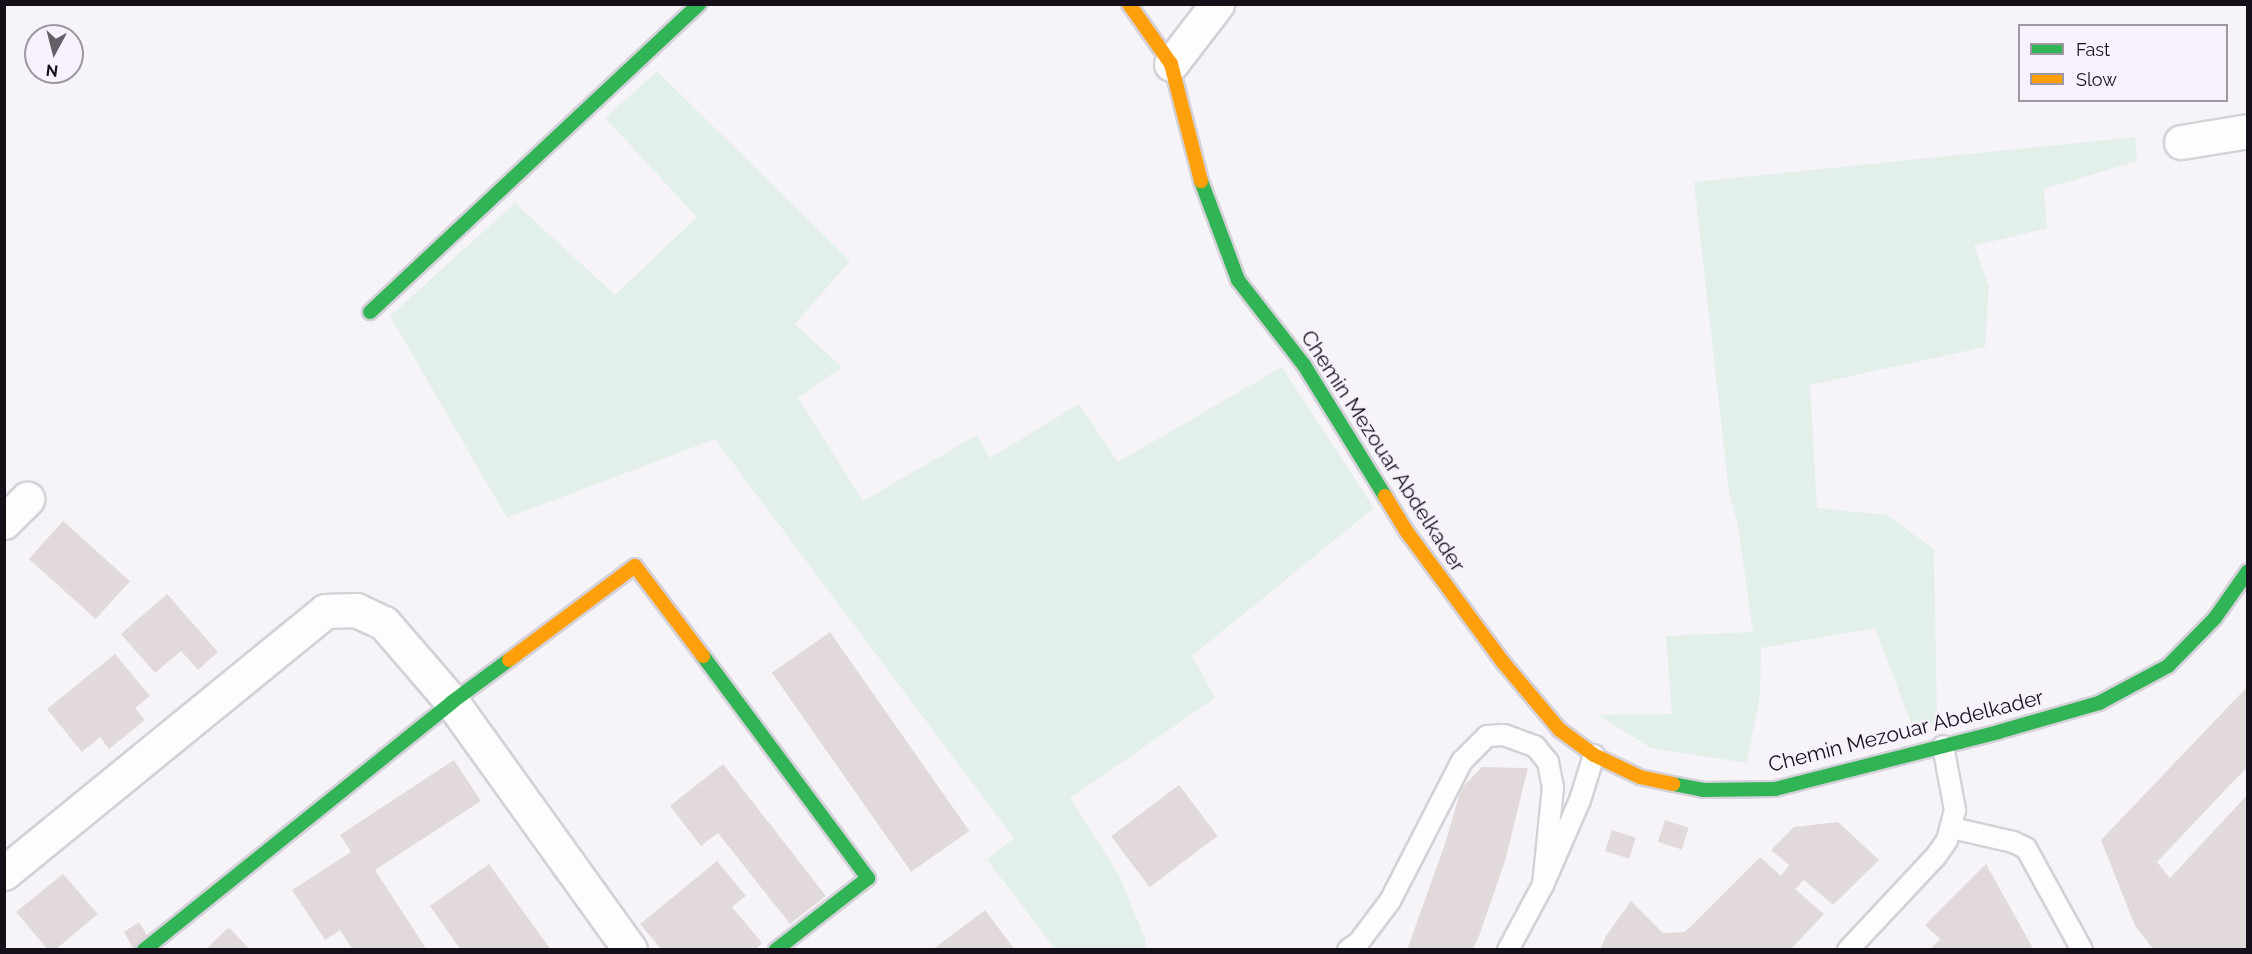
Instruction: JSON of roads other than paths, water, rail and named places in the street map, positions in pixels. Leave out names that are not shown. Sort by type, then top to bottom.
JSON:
[{"type":"street","points":[[370,312],[699,4]]},
{"type":"street","name":"Chemin Mezouar Abdelkader","points":[[1129,4],[1171,64],[1204,194],[1238,280],[1304,364],[1407,532],[1502,661],[1560,730],[1594,755],[1640,777],[1703,790],[1775,789],[1943,746],[2099,702],[2168,666],[2215,618],[2247,571]]},
{"type":"street","points":[[1171,64],[1216,4]]},
{"type":"street","points":[[2181,142],[2247,131]]},
{"type":"street","points":[[144,950],[452,702],[635,566],[868,878],[776,950]]},
{"type":"street","points":[[4,873],[325,611],[356,610],[384,622],[452,702],[630,950]]},
{"type":"lane","points":[[1358,947],[1390,901],[1462,761],[1487,736],[1504,735],[1534,746],[1548,762],[1552,788],[1543,885]]},
{"type":"lane","points":[[1848,950],[1936,856],[1952,828],[1955,810],[1943,746]]},
{"type":"lane","points":[[1508,950],[1543,885],[1580,800],[1594,755]]},
{"type":"lane","points":[[1952,828],[2013,842],[2026,848],[2082,950]]}]
